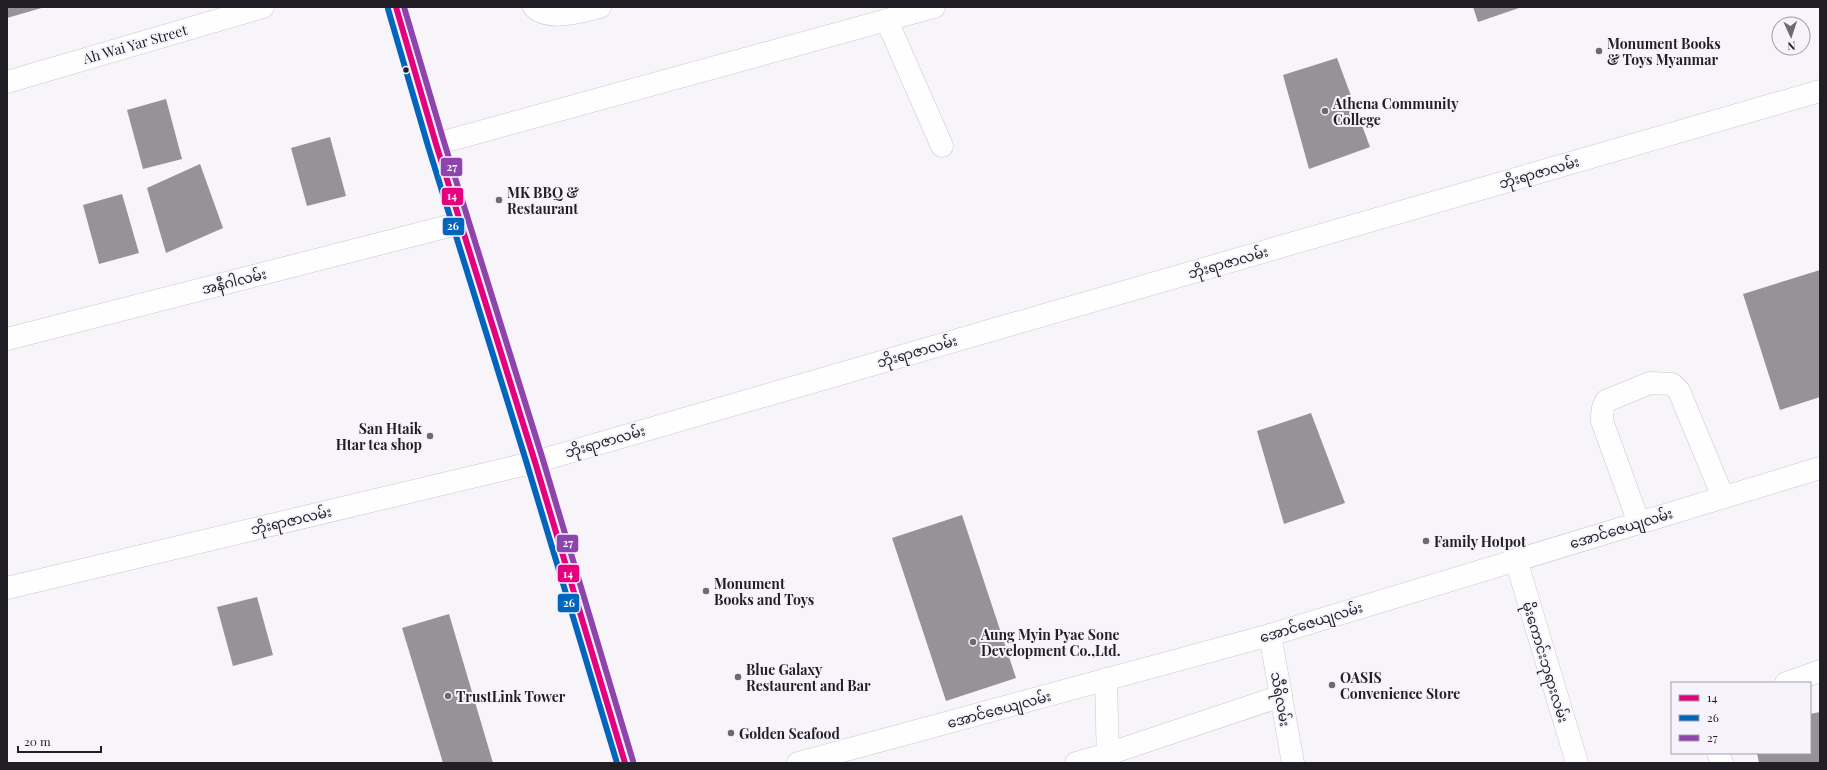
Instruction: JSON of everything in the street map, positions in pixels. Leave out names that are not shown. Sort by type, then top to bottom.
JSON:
[{"type":"street","name":"Ah Wai Yar Street","points":[[7,82],[263,7]]},
{"type":"street","points":[[396,7],[436,144],[535,462],[625,763]]},
{"type":"street","points":[[534,7],[540,12],[562,14],[600,7]]},
{"type":"street","points":[[436,144],[934,7]]},
{"type":"street","points":[[887,21],[942,146]]},
{"type":"street","name":"ဘိုးရာဇာလမ်း","points":[[7,588],[535,462],[1820,91]]},
{"type":"street","name":"အနီဂါလမ်း","points":[[7,339],[461,223]]},
{"type":"street","points":[[1639,523],[1602,421],[1602,415],[1606,401],[1650,383],[1672,384],[1679,391],[1723,497]]},
{"type":"street","name":"အောင်ဇေယျလမ်း","points":[[798,763],[1270,635],[1820,468]]},
{"type":"street","name":"မိုးကောင်းဘုရားလမ်း","points":[[1516,560],[1577,763]]},
{"type":"street","name":"သီရိလမ်း","points":[[1270,635],[1293,763]]},
{"type":"street","points":[[1789,682],[1820,671]]},
{"type":"street","points":[[1106,679],[1108,759]]},
{"type":"street","points":[[1076,763],[1108,759],[1281,696]]},
{"type":"building","points":[[7,7],[45,7],[7,18]]},
{"type":"building","points":[[1473,7],[1522,7],[1478,22]]},
{"type":"building","name":"Athena Community College","points":[[1337,58],[1370,147],[1309,169],[1283,75]]},
{"type":"building","points":[[166,99],[182,159],[143,169],[127,110]]},
{"type":"building","points":[[330,137],[346,196],[307,206],[291,148]]},
{"type":"building","points":[[200,164],[223,228],[166,253],[147,188]]},
{"type":"building","points":[[122,194],[139,253],[99,264],[83,205]]},
{"type":"building","points":[[1820,270],[1820,397],[1780,410],[1743,294]]},
{"type":"building","points":[[1311,413],[1345,503],[1284,524],[1257,431]]},
{"type":"building","points":[[962,515],[1016,678],[946,701],[892,538]]},
{"type":"building","points":[[257,597],[273,655],[233,666],[217,607]]},
{"type":"building","name":"TrustLink Tower","points":[[449,614],[493,763],[443,763],[402,628]]},
{"type":"building","points":[[1820,712],[1820,763],[1759,763],[1757,754],[1811,754],[1811,714]]},
{"type":"transit line","name":"14","points":[[396,7],[436,144],[535,462],[625,763]]},
{"type":"transit line","name":"27","points":[[404,7],[444,142],[543,460],[633,761]]},
{"type":"transit line","name":"26","points":[[388,9],[428,146],[527,464],[617,763]]},
{"type":"place","name":"Monument Books & Toys Myanmar","points":[[1599,51]]},
{"type":"place","name":"Athena Community College","points":[[1325,111]]},
{"type":"place","name":"MK BBQ & Restaurant","points":[[499,200]]},
{"type":"place","name":"San Htaik Htar tea shop","points":[[430,436]]},
{"type":"place","name":"Family Hotpot","points":[[1426,541]]},
{"type":"place","name":"Monument Books and Toys","points":[[706,591]]},
{"type":"place","name":"Aung Myin Pyae Sone Development Co.,Ltd.","points":[[973,642]]},
{"type":"place","name":"Blue Galaxy Restaurent and Bar","points":[[738,677]]},
{"type":"place","name":"OASIS Convenience Store","points":[[1332,685]]},
{"type":"place","name":"TrustLink Tower","points":[[448,696]]},
{"type":"place","name":"Golden Seafood","points":[[731,733]]}]
